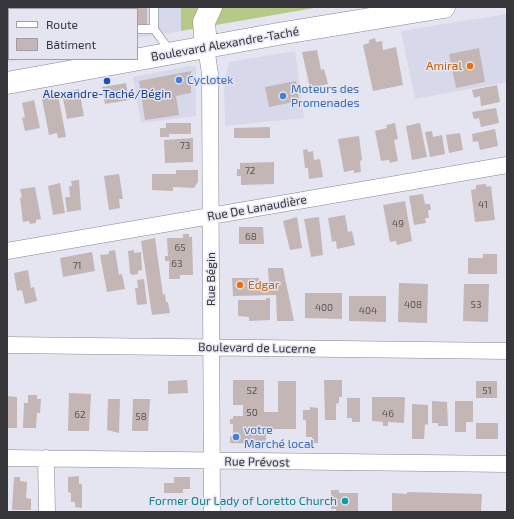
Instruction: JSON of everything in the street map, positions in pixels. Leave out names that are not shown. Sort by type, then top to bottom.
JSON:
[{"type":"main road","points":[[206,47],[204,22],[211,7]]},
{"type":"main road","name":"Boulevard Alexandre-Taché","points":[[138,59],[444,7]]},
{"type":"main road","name":"Boulevard Alexandre-Taché","points":[[7,83],[133,60]]},
{"type":"street","name":"Rue Bégin","points":[[206,47],[210,74],[212,512]]},
{"type":"street","name":"Rue De Lanaudière","points":[[7,251],[507,165]]},
{"type":"street","name":"Boulevard de Lucerne","points":[[7,345],[507,351]]},
{"type":"street","name":"Rue Prévost","points":[[7,458],[507,464]]},
{"type":"street","points":[[46,458],[47,512]]},
{"type":"lane","points":[[154,7],[154,28],[171,53]]},
{"type":"lane","points":[[138,29],[154,28]]},
{"type":"shaded area","points":[[7,7],[181,7],[181,31],[138,38],[138,8],[8,8],[8,60],[19,60],[7,62]]},
{"type":"shaded area","points":[[507,14],[507,82],[415,99],[401,31]]},
{"type":"shaded area","points":[[295,51],[304,118],[225,126],[224,84],[229,62]]},
{"type":"shaded area","points":[[189,66],[196,67],[196,116],[141,123],[133,77]]},
{"type":"green space","points":[[181,7],[320,7],[181,31]]},
{"type":"building","points":[[7,7],[63,7],[8,8],[7,44]]},
{"type":"building","points":[[147,7],[147,26],[138,25],[138,8],[127,8]]},
{"type":"building","points":[[375,38],[376,42],[382,41],[383,50],[396,47],[403,85],[373,91],[363,45],[369,43],[369,40]]},
{"type":"building","points":[[479,48],[485,82],[456,88],[449,54]]},
{"type":"building","points":[[317,50],[321,70],[324,69],[328,84],[310,88],[302,52]]},
{"type":"building","points":[[191,71],[191,93],[176,96],[179,115],[145,120],[139,81]]},
{"type":"building","points":[[296,81],[299,101],[269,107],[265,87]]},
{"type":"building","points":[[126,83],[129,100],[105,104],[102,87]]},
{"type":"building","points":[[497,85],[500,102],[481,106],[480,96],[474,98],[472,90]]},
{"type":"building","points":[[79,89],[84,116],[67,119],[62,93]]},
{"type":"building","points":[[58,95],[66,137],[58,138],[57,133],[49,135],[42,99]]},
{"type":"building","points":[[34,100],[40,128],[25,131],[22,118],[25,117],[22,103]]},
{"type":"building","points":[[496,108],[499,123],[481,127],[479,118],[474,119],[472,112]]},
{"type":"building","points":[[166,123],[191,123],[191,134],[169,134],[169,137],[160,137],[160,128],[166,128]]},
{"type":"building","points":[[395,123],[398,139],[394,140],[398,161],[390,163],[389,160],[381,161],[375,131],[387,128],[386,125]]},
{"type":"building","points":[[420,123],[427,157],[412,160],[406,126]]},
{"type":"building","points":[[270,127],[270,138],[234,138],[234,128]]},
{"type":"building","points":[[495,129],[498,146],[480,150],[478,141],[473,142],[472,134]]},
{"type":"building","points":[[432,131],[433,137],[442,135],[445,154],[430,157],[425,132]]},
{"type":"building","points":[[460,133],[463,150],[449,153],[446,135]]},
{"type":"building","points":[[359,136],[362,160],[360,161],[361,172],[354,173],[354,170],[344,172],[338,139]]},
{"type":"building","points":[[193,138],[193,162],[165,163],[164,140]]},
{"type":"building","points":[[307,149],[308,152],[313,151],[314,160],[320,159],[323,177],[309,179],[308,168],[305,168],[303,150]]},
{"type":"building","points":[[274,162],[274,184],[241,185],[241,176],[237,176],[237,169],[240,169],[240,163]]},
{"type":"building","points":[[176,170],[198,170],[198,182],[194,188],[173,187],[173,191],[152,190],[152,174],[176,174]]},
{"type":"building","points":[[119,174],[123,199],[119,199],[120,208],[109,210],[104,176]]},
{"type":"building","points":[[79,180],[81,210],[67,212],[65,197],[70,197],[69,186],[72,186],[71,181]]},
{"type":"building","points":[[60,183],[65,213],[53,215],[48,186]]},
{"type":"building","points":[[486,184],[487,187],[491,186],[495,220],[475,222],[471,190],[476,189],[476,185]]},
{"type":"building","points":[[35,187],[41,219],[36,220],[36,223],[30,224],[29,221],[23,222],[20,198],[22,197],[20,189]]},
{"type":"building","points":[[423,194],[425,204],[430,204],[431,210],[428,210],[429,218],[425,218],[426,223],[414,225],[409,196]]},
{"type":"building","points":[[405,201],[412,241],[397,245],[396,241],[390,242],[383,205]]},
{"type":"building","points":[[345,215],[348,232],[352,231],[355,245],[337,249],[336,241],[332,242],[328,218]]},
{"type":"building","points":[[297,217],[302,248],[290,250],[283,221]]},
{"type":"building","points":[[319,217],[323,255],[311,257],[304,219]]},
{"type":"building","points":[[239,227],[263,227],[264,244],[239,244]]},
{"type":"building","points":[[183,234],[189,234],[189,237],[192,237],[193,275],[180,275],[180,279],[169,279],[169,261],[165,261],[165,256],[168,256],[167,238],[183,238]]},
{"type":"building","points":[[155,238],[163,295],[165,294],[170,313],[152,315],[141,241]]},
{"type":"building","points":[[115,250],[119,275],[122,274],[125,289],[107,292],[100,255],[109,254],[109,251]]},
{"type":"building","points":[[134,250],[134,253],[141,252],[142,270],[138,271],[138,274],[132,275],[130,273],[128,251]]},
{"type":"building","points":[[92,252],[95,271],[63,277],[60,258]]},
{"type":"building","points":[[483,254],[497,254],[497,274],[468,274],[468,258],[483,258]]},
{"type":"building","points":[[268,268],[283,268],[294,321],[277,321],[276,295],[233,296],[232,278],[259,278],[259,283],[269,285]]},
{"type":"building","points":[[28,270],[31,288],[34,287],[37,301],[25,304],[22,290],[17,291],[14,273]]},
{"type":"building","points":[[144,279],[147,304],[137,305],[135,288],[138,288],[137,280]]},
{"type":"building","points":[[399,283],[428,284],[427,323],[398,322]]},
{"type":"building","points":[[464,284],[489,284],[488,322],[463,321]]},
{"type":"building","points":[[305,293],[342,293],[342,319],[305,318]]},
{"type":"building","points":[[349,296],[386,296],[386,322],[349,321]]},
{"type":"building","points":[[266,298],[270,298],[270,320],[249,321],[249,317],[238,316],[238,300],[266,300]]},
{"type":"building","points":[[187,380],[188,393],[168,394],[168,381]]},
{"type":"building","points":[[233,380],[264,380],[264,412],[278,412],[278,381],[296,381],[296,429],[266,429],[266,444],[230,443],[230,436],[233,436],[233,424],[230,424],[230,419],[233,419],[233,416],[243,416],[243,405],[233,405]]},
{"type":"building","points":[[324,380],[342,380],[342,397],[339,397],[339,403],[336,404],[336,420],[325,420]]},
{"type":"building","points":[[476,381],[497,381],[497,398],[476,398]]},
{"type":"building","points":[[69,393],[91,394],[89,431],[68,431]]},
{"type":"building","points":[[28,395],[37,395],[37,399],[41,399],[40,413],[37,413],[36,428],[23,428],[24,403],[28,403]]},
{"type":"building","points":[[7,396],[17,397],[17,428],[7,428]]},
{"type":"building","points":[[372,397],[405,397],[404,423],[388,422],[388,426],[383,426],[383,422],[372,421]]},
{"type":"building","points":[[347,398],[360,398],[360,422],[352,422],[352,418],[347,418]]},
{"type":"building","points":[[108,399],[120,399],[119,433],[107,430]]},
{"type":"building","points":[[133,399],[150,399],[148,431],[132,431]]},
{"type":"building","points":[[432,401],[447,402],[448,426],[438,426],[438,423],[432,423]]},
{"type":"building","points":[[455,401],[473,401],[473,422],[466,422],[466,432],[455,432]]},
{"type":"building","points":[[412,404],[428,405],[428,425],[425,424],[424,439],[412,439]]},
{"type":"building","points":[[310,407],[318,408],[318,443],[312,443],[312,437],[306,437],[306,420],[303,420],[303,410],[310,410]]},
{"type":"building","points":[[476,423],[498,423],[498,439],[476,439]]},
{"type":"building","points":[[79,476],[79,484],[82,484],[82,508],[75,507],[75,502],[71,502],[71,493],[68,492],[68,477]]},
{"type":"building","points":[[14,477],[20,477],[20,481],[27,482],[26,498],[31,499],[31,510],[12,510]]},
{"type":"building","points":[[174,477],[190,477],[190,489],[183,489],[183,493],[164,493],[164,483],[174,483]]},
{"type":"building","name":"Former Our Lady of Loretto Church","points":[[331,490],[339,490],[339,493],[358,493],[358,512],[336,512],[336,509],[331,509]]},
{"type":"building","points":[[407,492],[482,494],[481,512],[392,512],[392,493],[407,494]]},
{"type":"place","name":"Amiral","points":[[470,66]]},
{"type":"place","name":"Cyclotek","points":[[179,80]]},
{"type":"place","name":"Alexandre-Taché/Bégin","points":[[107,81]]},
{"type":"place","name":"Moteurs des Promenades","points":[[283,96]]},
{"type":"place","name":"Edgar","points":[[240,285]]},
{"type":"place","name":"votre Marché local","points":[[236,437]]},
{"type":"place","name":"Former Our Lady of Loretto Church","points":[[345,501]]}]
